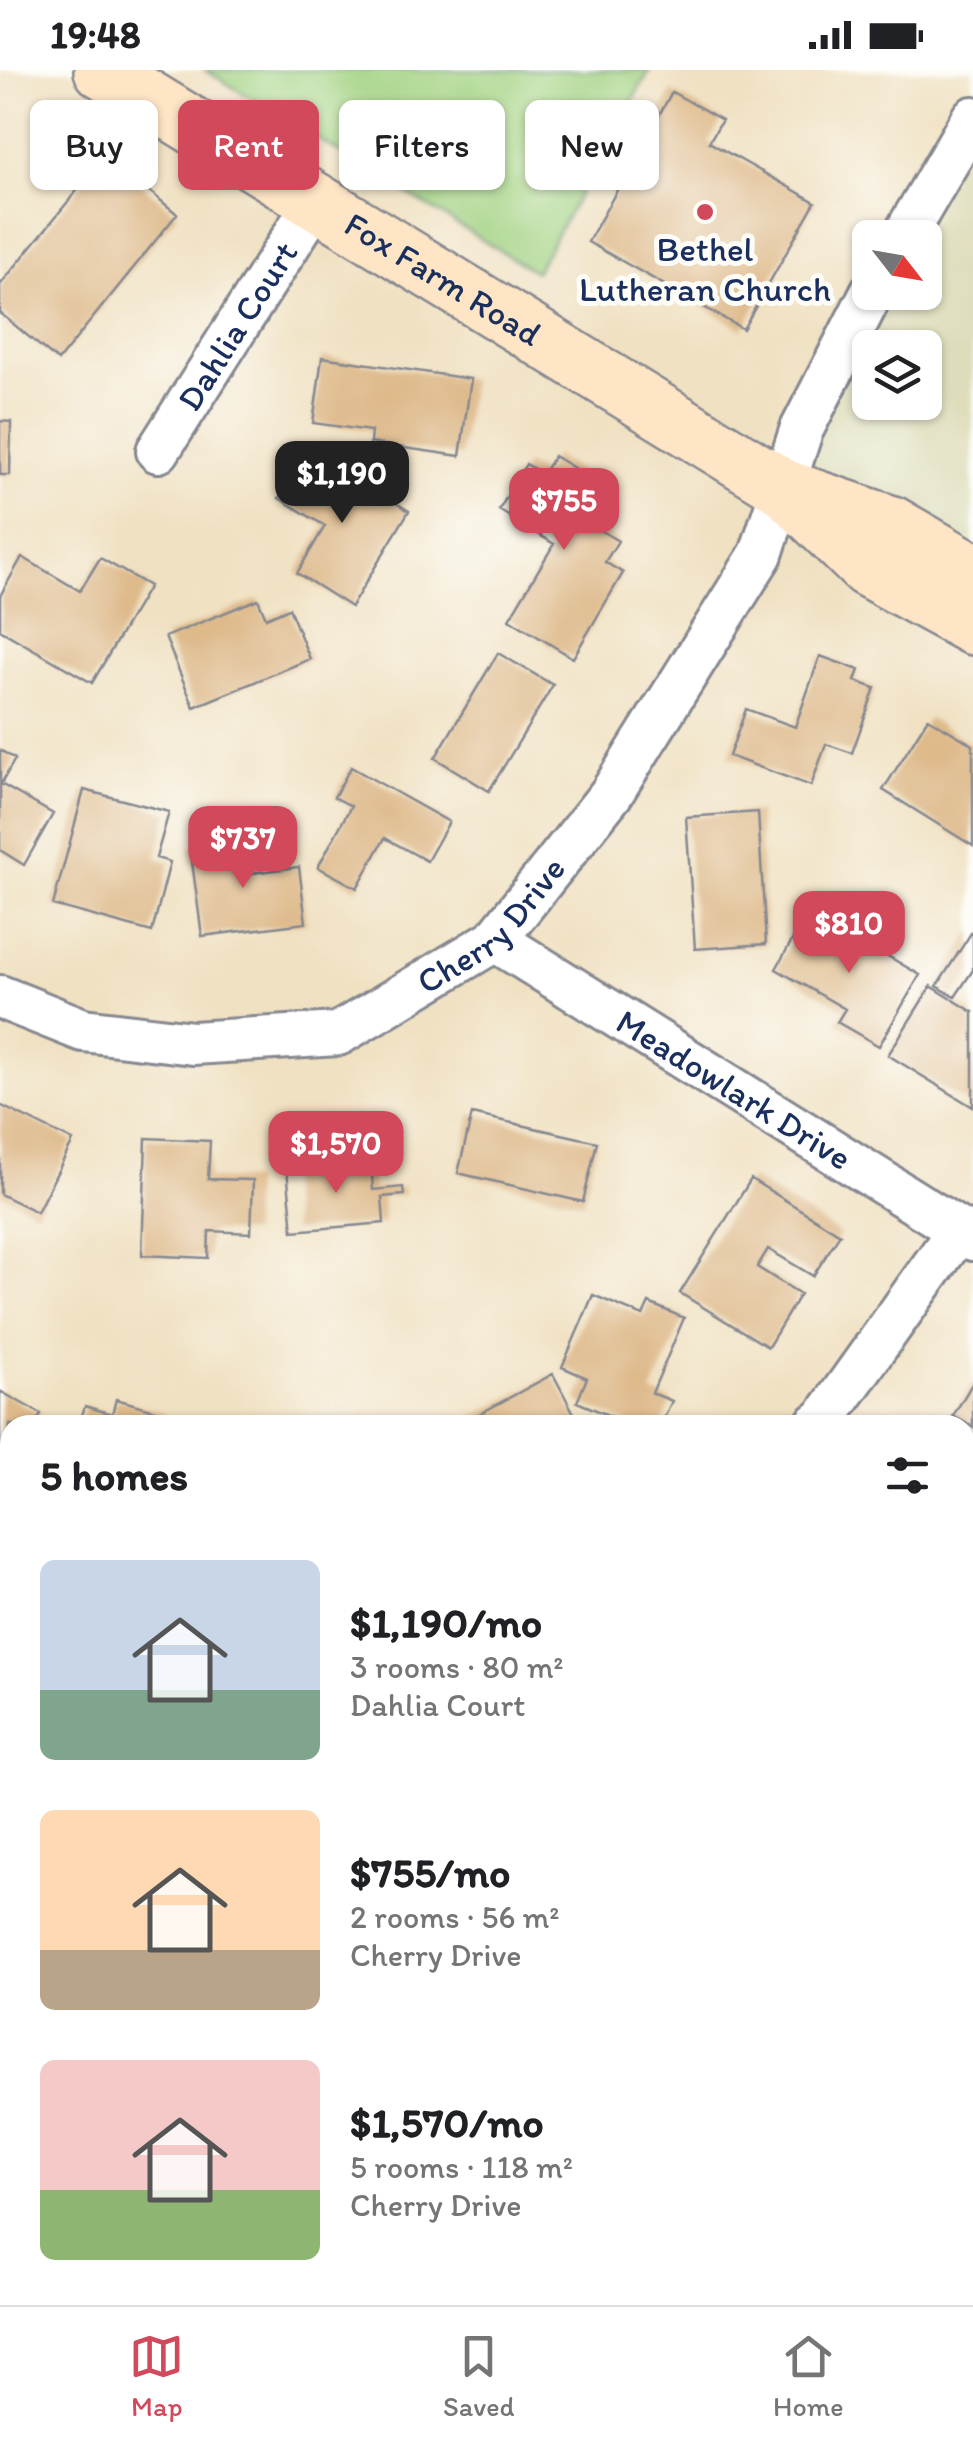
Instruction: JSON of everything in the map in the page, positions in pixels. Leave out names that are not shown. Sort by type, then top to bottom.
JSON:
[{"type":"street","name":"Fox Farm Road","points":[[102,70],[783,487],[867,569],[973,627]]},
{"type":"street","points":[[914,220],[973,118]]},
{"type":"street","name":"Dahlia Court","points":[[158,451],[316,200]]},
{"type":"street","name":"Cherry Drive","points":[[0,997],[83,1030],[194,1043],[338,1034],[495,940],[611,794],[760,554],[810,408],[862,310]]},
{"type":"street","name":"Fox Farm Road","points":[[783,487],[892,524],[973,571]]},
{"type":"street","name":"Meadowlark Drive","points":[[495,940],[966,1234]]},
{"type":"street","points":[[827,1415],[966,1234]]},
{"type":"shaded area","points":[[973,117],[973,571],[783,487],[852,337],[852,420],[942,420],[942,330],[855,330],[864,310],[942,310],[942,220],[932,220]]},
{"type":"green space","points":[[205,70],[650,70],[633,100],[525,100],[525,190],[582,190],[535,272],[401,190],[505,190],[505,100],[339,100],[339,152],[319,140],[319,100],[254,100]]},
{"type":"building","points":[[672,92],[722,120],[709,142],[815,202],[743,329],[588,242],[617,190],[659,190],[659,115]]},
{"type":"building","points":[[77,190],[148,190],[177,214],[58,361],[0,313],[0,285]]},
{"type":"building","points":[[322,357],[471,379],[460,456],[370,443],[371,431],[313,423]]},
{"type":"building","points":[[0,421],[11,422],[10,475],[0,475]]},
{"type":"building","points":[[308,450],[409,511],[351,607],[297,573],[325,526],[279,498]]},
{"type":"building","points":[[554,456],[616,493],[595,527],[618,541],[605,562],[623,573],[573,658],[509,619],[554,544],[499,510],[526,464],[543,474]]},
{"type":"building","points":[[22,557],[80,591],[100,558],[149,586],[92,683],[0,630],[0,596]]},
{"type":"building","points":[[258,599],[266,618],[289,608],[310,659],[194,707],[165,637]]},
{"type":"building","points":[[498,653],[553,685],[489,791],[435,758]]},
{"type":"building","points":[[820,656],[859,670],[855,681],[875,688],[852,753],[826,744],[811,786],[729,756],[746,709],[795,727]]},
{"type":"building","points":[[928,718],[973,745],[973,846],[883,790]]},
{"type":"building","points":[[0,750],[15,759],[1,784],[53,814],[24,865],[0,850]]},
{"type":"building","points":[[351,767],[449,822],[427,861],[385,838],[357,888],[318,867],[351,806],[334,797]]},
{"type":"building","points":[[84,790],[169,812],[156,858],[170,862],[152,932],[53,905]]},
{"type":"building","points":[[758,812],[766,944],[695,949],[686,817]]},
{"type":"building","points":[[248,840],[252,873],[299,867],[306,923],[202,936],[190,847]]},
{"type":"building","points":[[809,910],[920,975],[879,1046],[837,1022],[845,1009],[776,969]]},
{"type":"building","points":[[973,930],[973,970],[955,997],[937,986]]},
{"type":"building","points":[[931,986],[973,1012],[973,1107],[888,1055]]},
{"type":"building","points":[[0,1105],[73,1141],[37,1212],[0,1194]]},
{"type":"building","points":[[472,1114],[597,1142],[583,1202],[458,1173]]},
{"type":"building","points":[[146,1138],[210,1141],[208,1179],[253,1180],[251,1233],[209,1231],[208,1258],[142,1255]]},
{"type":"building","points":[[371,1161],[373,1190],[403,1187],[404,1195],[382,1197],[384,1223],[293,1231],[287,1169]]},
{"type":"building","points":[[751,1179],[840,1234],[813,1276],[768,1249],[757,1267],[800,1294],[768,1347],[680,1293]]},
{"type":"building","points":[[593,1295],[643,1316],[649,1303],[684,1318],[652,1393],[672,1401],[666,1415],[608,1415],[577,1402],[587,1378],[562,1367]]},
{"type":"building","points":[[553,1374],[575,1415],[477,1415]]},
{"type":"building","points":[[973,1382],[973,1415],[954,1415]]},
{"type":"building","points":[[0,1391],[41,1414],[40,1415],[0,1415]]},
{"type":"building","points":[[116,1399],[165,1413],[82,1415],[85,1406],[112,1414]]},
{"type":"place","name":"Bethel Lutheran Church","points":[[705,212]]}]
